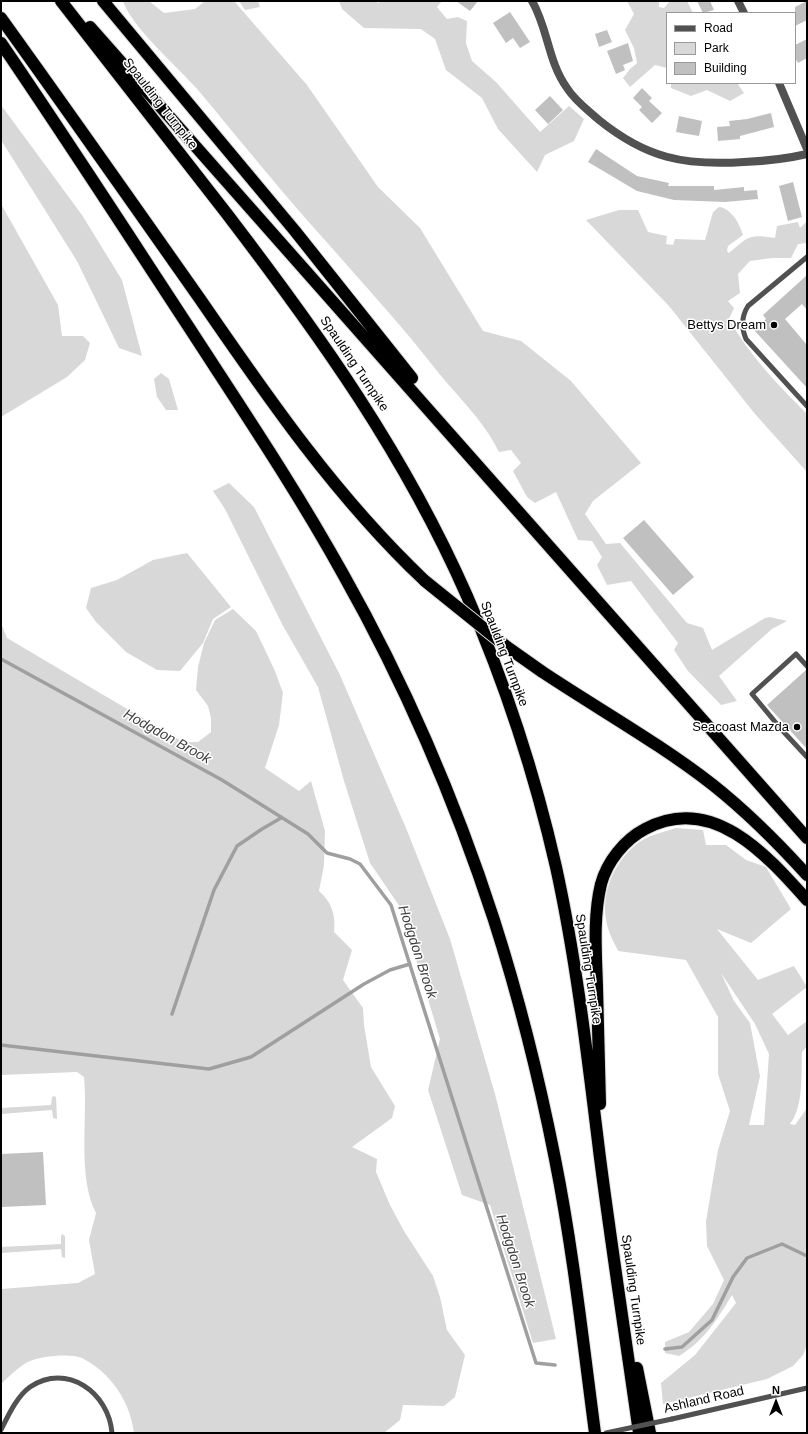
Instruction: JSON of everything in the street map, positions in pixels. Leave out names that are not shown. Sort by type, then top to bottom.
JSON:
[{"type":"highway","name":"Spaulding Turnpike","points":[[61,1],[290,297],[346,376],[390,446],[410,482],[466,593],[497,670],[524,749],[556,868],[577,990],[639,1433]]},
{"type":"highway","points":[[67,1],[807,838]]},
{"type":"highway","points":[[103,1],[344,290],[481,468]]},
{"type":"highway","points":[[115,1],[130,33]]},
{"type":"highway","points":[[1,18],[70,113],[275,407],[353,506],[386,542],[426,581],[501,643],[541,671],[669,753],[714,786],[761,826],[807,875]]},
{"type":"highway","points":[[1,43],[172,302],[302,504],[344,576],[383,649],[436,764],[466,841],[491,913],[517,999],[538,1080],[563,1202],[595,1433]]},
{"type":"highway","points":[[601,1164],[597,906],[606,871],[620,848],[640,831],[665,820],[678,818],[704,820],[729,829],[752,845],[775,866],[807,900]]},
{"type":"highway","points":[[616,1272],[650,1433]]},
{"type":"street","points":[[532,1],[553,61],[567,89],[590,112],[625,140],[657,154],[679,161],[699,163],[749,162],[806,155],[778,84]]},
{"type":"street","points":[[738,1],[744,12]]},
{"type":"lane","points":[[807,257],[748,306],[742,326],[746,339],[807,406]]},
{"type":"lane","points":[[807,666],[796,654],[752,694],[807,757]]},
{"type":"lane","points":[[1,1430],[8,1416],[30,1387],[50,1379],[62,1378],[85,1384],[93,1392],[107,1411],[112,1433]]},
{"type":"lane","name":"Ashland Road","points":[[606,1433],[807,1388]]},
{"type":"green space","points":[[123,1],[149,1],[164,13],[195,9],[205,1],[234,1],[307,85],[378,187],[420,228],[483,331],[521,341],[571,381],[641,463],[593,501],[585,514],[606,544],[620,543],[687,623],[703,628],[712,650],[765,618],[770,617],[787,621],[772,629],[719,676],[737,701],[721,705],[688,671],[674,650],[678,643],[631,581],[607,585],[597,565],[602,557],[592,541],[578,540],[556,492],[535,503],[527,497],[513,471],[521,463],[511,450],[499,452],[486,430],[398,323],[280,189],[198,90],[145,35],[128,12]]},
{"type":"green space","points":[[239,1],[258,1],[260,7],[245,10]]},
{"type":"green space","points":[[339,1],[376,1],[378,3],[382,1],[442,1],[437,7],[447,19],[458,17],[467,21],[466,43],[472,61],[496,82],[540,132],[569,106],[584,119],[574,141],[545,155],[537,172],[498,129],[482,98],[446,70],[435,39],[421,29],[364,28],[342,9]]},
{"type":"green space","points":[[627,1],[659,1],[659,7],[664,8],[670,1],[687,1],[692,12],[666,12],[666,68],[655,65],[630,87],[623,78],[637,63],[634,48],[625,30],[634,14]]},
{"type":"green space","points":[[671,84],[738,84],[744,93],[730,101],[707,90],[691,96],[671,88]]},
{"type":"green space","points":[[1,105],[82,215],[122,280],[142,356],[119,348],[77,261],[1,140]]},
{"type":"green space","points":[[1,204],[58,305],[62,336],[83,336],[90,343],[85,360],[67,377],[1,417]]},
{"type":"green space","points":[[719,207],[731,213],[740,226],[743,235],[728,246],[727,251],[729,253],[745,240],[750,238],[760,236],[775,238],[777,226],[798,222],[800,228],[807,221],[807,243],[798,244],[791,258],[772,258],[750,261],[738,274],[740,293],[728,301],[734,308],[729,319],[746,345],[775,381],[807,414],[807,472],[755,414],[669,306],[586,220],[619,210],[638,210],[648,232],[667,236],[666,244],[673,245],[675,239],[705,240],[713,212]]},
{"type":"green space","points":[[161,373],[169,379],[178,410],[166,410],[157,397],[154,379]]},
{"type":"green space","points":[[229,483],[254,507],[340,675],[406,828],[450,939],[495,1094],[556,1339],[533,1343],[490,1205],[462,1195],[428,1090],[440,1039],[400,907],[370,863],[344,781],[318,687],[282,624],[225,509],[213,491]]},
{"type":"green space","points":[[187,553],[231,607],[213,619],[203,643],[180,671],[157,670],[126,652],[96,622],[86,608],[91,588],[117,580],[153,560]]},
{"type":"green space","points":[[233,609],[256,631],[275,671],[283,693],[279,725],[265,768],[299,791],[311,781],[325,831],[324,865],[319,891],[327,900],[334,915],[334,932],[352,950],[343,980],[363,1008],[364,1025],[371,1067],[395,1106],[392,1118],[352,1147],[377,1159],[376,1172],[390,1205],[404,1231],[433,1276],[440,1297],[447,1330],[465,1355],[455,1397],[444,1406],[403,1405],[400,1420],[384,1433],[134,1433],[128,1410],[117,1389],[102,1372],[92,1364],[77,1356],[64,1355],[35,1359],[19,1368],[1,1384],[1,1289],[78,1283],[95,1274],[89,1240],[96,1213],[90,1199],[85,1165],[84,1077],[77,1072],[1,1075],[1,623],[7,638],[183,742],[198,742],[211,732],[211,718],[208,706],[196,690],[198,667],[204,643],[215,620]]},
{"type":"green space","points":[[676,828],[703,830],[706,845],[726,845],[746,860],[766,867],[791,909],[751,943],[717,929],[758,980],[794,966],[807,987],[772,1014],[788,1035],[807,1021],[807,1046],[802,1052],[800,1099],[798,1108],[790,1124],[795,1125],[807,1108],[807,1345],[803,1355],[793,1366],[767,1379],[663,1404],[661,1383],[695,1355],[736,1303],[732,1295],[703,1337],[688,1350],[679,1356],[665,1353],[665,1342],[689,1332],[713,1304],[724,1280],[707,1246],[706,1221],[718,1150],[730,1111],[718,1074],[718,1017],[686,960],[618,951],[610,934],[606,921],[605,909],[609,884],[620,861],[638,843],[657,834]],"holes":[[[721,973],[755,1024],[769,1054],[764,1125],[749,1125],[760,1076],[750,1023],[734,1001]]]},
{"type":"green space","points":[[52,1097],[56,1097],[57,1119],[53,1118],[52,1110],[1,1114],[1,1108],[51,1105]]},
{"type":"green space","points":[[62,1234],[65,1236],[65,1258],[62,1257],[61,1249],[1,1253],[1,1247],[61,1244]]},
{"type":"building","points":[[456,1],[478,1],[470,11]]},
{"type":"building","points":[[697,1],[710,1],[714,10],[702,12]]},
{"type":"building","points":[[807,1],[807,20],[796,26],[796,12],[795,7]]},
{"type":"building","points":[[510,12],[530,42],[520,48],[513,38],[506,43],[493,23]]},
{"type":"building","points":[[607,30],[612,42],[599,47],[595,34]]},
{"type":"building","points":[[807,39],[807,58],[798,63],[796,60],[796,44]]},
{"type":"building","points":[[628,43],[633,61],[623,65],[625,70],[616,74],[607,51]]},
{"type":"building","points":[[642,88],[652,98],[649,101],[662,113],[652,123],[639,110],[642,107],[633,98]]},
{"type":"building","points":[[550,96],[563,110],[548,124],[535,110]]},
{"type":"building","points":[[771,113],[774,127],[740,136],[740,139],[718,141],[717,127],[730,126],[729,121],[747,119]]},
{"type":"building","points":[[679,116],[702,121],[699,136],[676,132]]},
{"type":"building","points":[[596,149],[637,176],[669,183],[668,186],[714,186],[714,190],[744,187],[744,191],[757,190],[758,199],[725,202],[674,200],[637,191],[588,162]]},
{"type":"building","points":[[793,182],[802,217],[788,221],[779,186]]},
{"type":"building","name":"Bettys Dream","points":[[807,275],[807,310],[802,304],[785,319],[807,345],[807,388],[754,330],[766,319],[763,315]]},
{"type":"building","points":[[644,520],[694,577],[673,595],[623,538]]},
{"type":"building","name":"Seacoast Mazda","points":[[807,670],[807,749],[767,705]]},
{"type":"building","points":[[43,1152],[46,1205],[1,1207],[1,1154]]},
{"type":"waterway","name":"Hodgdon Brook","points":[[1,659],[222,780],[308,834],[327,853],[350,859],[360,864],[391,905],[536,1363],[555,1365]]},
{"type":"waterway","points":[[172,1014],[214,890],[237,846],[281,818]]},
{"type":"waterway","points":[[1,1045],[209,1069],[251,1057],[364,984],[390,970],[410,964]]},
{"type":"waterway","name":"Hodgdon Brook","points":[[665,1349],[682,1347],[712,1320],[733,1277],[747,1258],[782,1244],[807,1256]]},
{"type":"place","name":"Bettys Dream","points":[[774,325]]},
{"type":"place","name":"Seacoast Mazda","points":[[797,727]]}]
